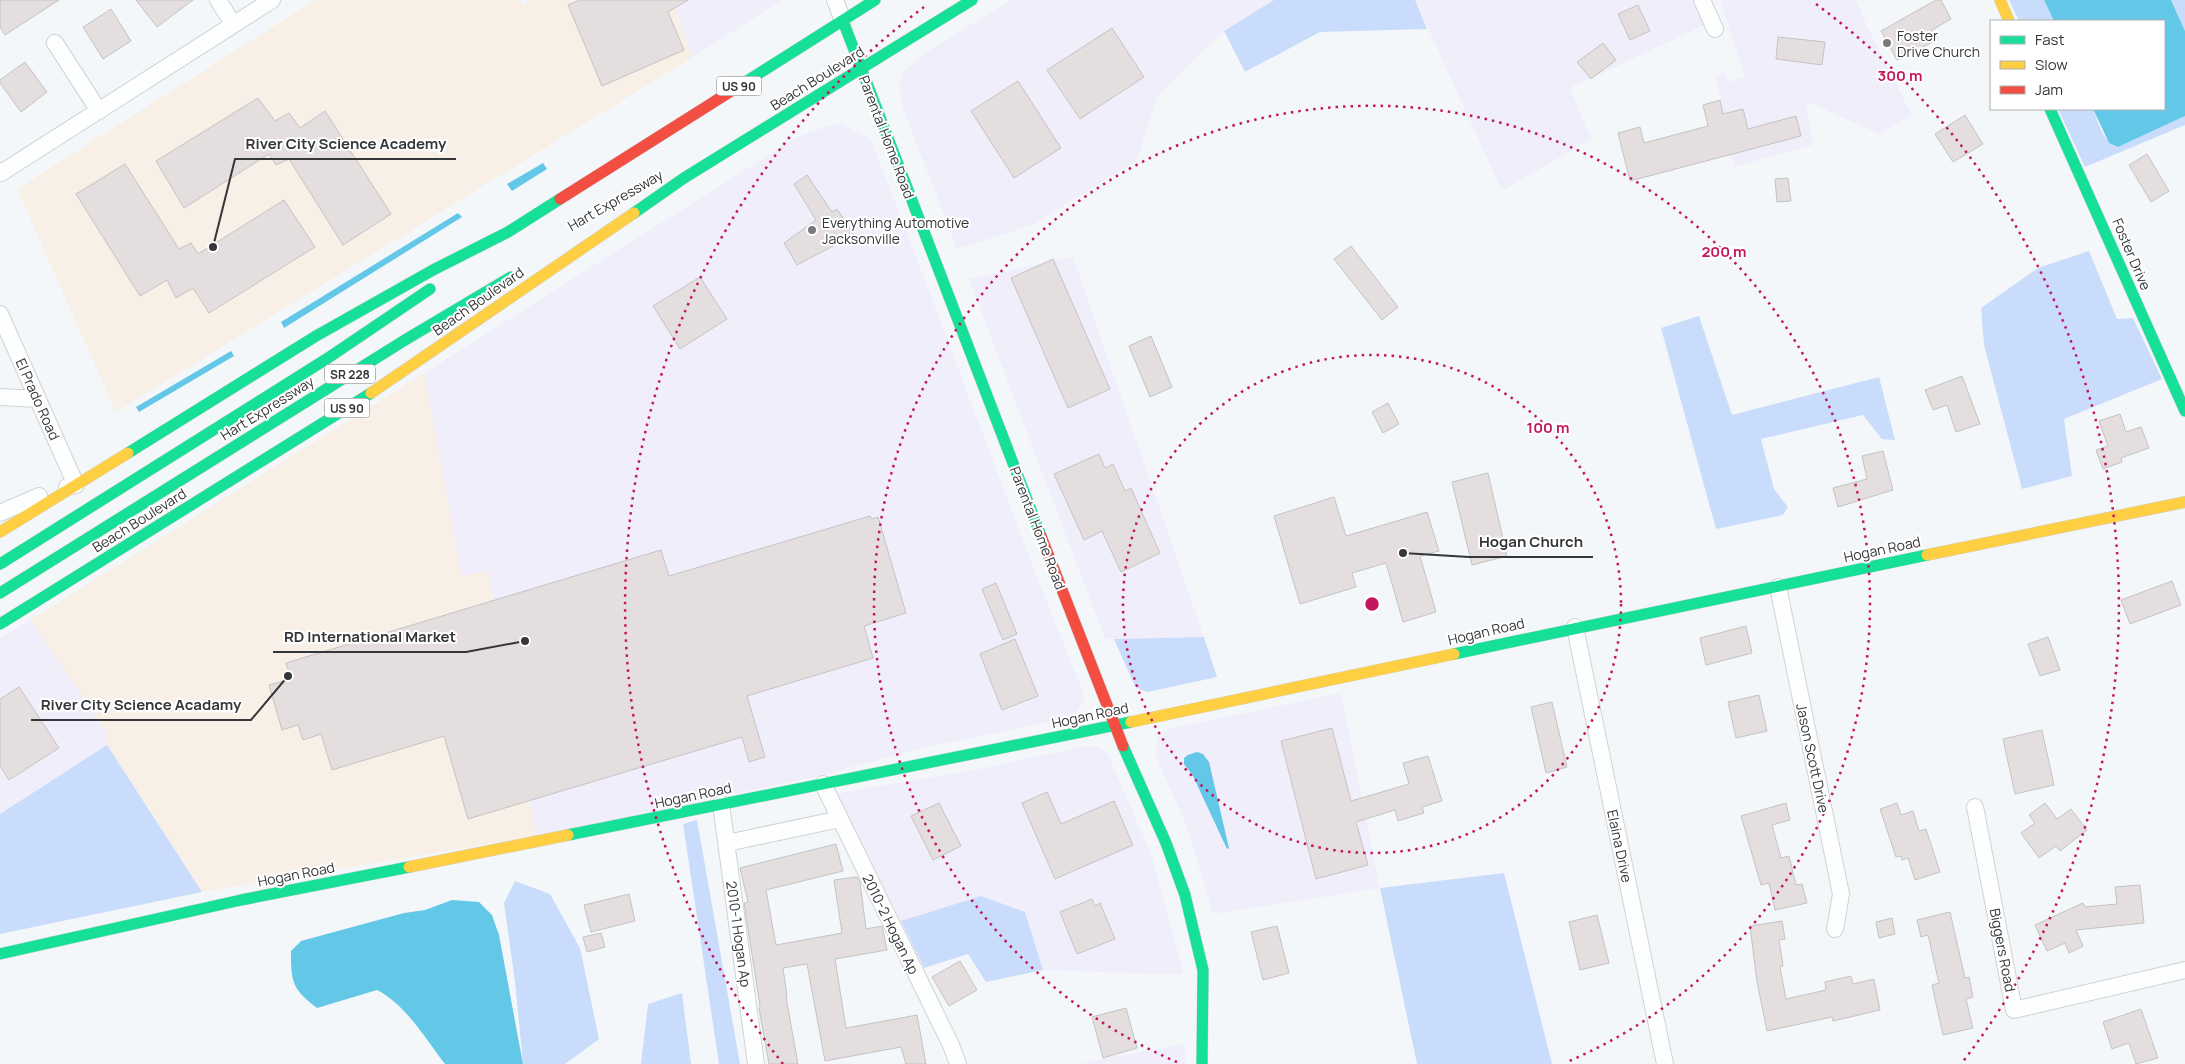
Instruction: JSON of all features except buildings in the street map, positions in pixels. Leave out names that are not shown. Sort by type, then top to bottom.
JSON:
[{"type":"main road","name":"US 90","points":[[0,532],[316,336],[433,270],[508,232],[876,0]]},
{"type":"main road","name":"Beach Boulevard","points":[[0,624],[391,380],[684,178],[972,0]]},
{"type":"main road","points":[[2000,0],[2009,20]]},
{"type":"main road","name":"Parental Home Road","points":[[843,21],[1114,725],[1166,843],[1185,895],[1203,970],[1202,1064]]},
{"type":"main road","name":"Foster Drive","points":[[2050,110],[2185,412]]},
{"type":"main road","name":"Hart Expressway","points":[[559,250],[684,178]]},
{"type":"main road","name":"Hart Expressway","points":[[4,561],[344,348],[508,232]]},
{"type":"main road","name":"Hart Expressway","points":[[0,593],[396,345],[517,274]]},
{"type":"main road","name":"Hogan Road","points":[[0,954],[240,900],[1114,725],[1575,627],[1778,587],[2185,502]]},
{"type":"street","points":[[218,0],[233,24]]},
{"type":"street","points":[[0,171],[1,173],[272,0]]},
{"type":"street","name":"Parental Home Road","points":[[835,0],[843,21]]},
{"type":"street","points":[[1702,0],[1715,28]]},
{"type":"street","points":[[55,43],[99,111]]},
{"type":"street","name":"El Prado Road","points":[[0,314],[76,485]]},
{"type":"street","points":[[0,398],[37,399]]},
{"type":"street","points":[[0,513],[39,496],[76,485]]},
{"type":"street","name":"Jason Scott Drive","points":[[1778,587],[1841,894],[1835,929]]},
{"type":"street","name":"Elaina Drive","points":[[1575,627],[1665,1064]]},
{"type":"street","name":"2010-2 Hogan Ap","points":[[823,784],[958,1064]]},
{"type":"street","name":"2010-1 Hogan Ap","points":[[721,804],[756,1064]]},
{"type":"street","name":"Biggers Road","points":[[1975,807],[2014,1010],[2185,970]]},
{"type":"street","points":[[727,843],[840,819]]},
{"type":"shaded area","points":[[315,0],[521,0],[523,5],[532,0],[671,0],[693,57],[116,412],[17,189]]},
{"type":"shaded area","points":[[671,0],[782,0],[693,57]]},
{"type":"shaded area","points":[[1011,0],[1274,0],[1224,31],[1157,97],[1137,160],[1033,225],[957,249],[902,106],[899,85],[903,72],[925,53]]},
{"type":"shaded area","points":[[1274,0],[1415,0],[1427,29],[1320,32],[1245,72],[1224,31]]},
{"type":"shaded area","points":[[1415,0],[1694,0],[1705,25],[1570,88],[1591,139],[1502,191]]},
{"type":"shaded area","points":[[1720,0],[1856,0],[1912,115],[1879,134],[1806,101],[1813,145],[1734,167],[1716,77],[1725,70],[1729,82],[1745,77]]},
{"type":"shaded area","points":[[2009,0],[2044,0],[2054,20],[2019,20]]},
{"type":"shaded area","points":[[2171,0],[2185,0],[2185,31]]},
{"type":"shaded area","points":[[2058,110],[2093,110],[2105,137],[2118,147],[2185,116],[2185,125],[2085,167]]},
{"type":"shaded area","points":[[841,124],[870,138],[1030,559],[1084,695],[1084,701],[1075,714],[1068,718],[919,749],[820,776],[536,836],[488,571],[462,576],[424,373],[795,138],[827,126]]},
{"type":"shaded area","points":[[2089,251],[2117,319],[2133,318],[2162,379],[2064,419],[2072,476],[2022,489],[1984,345],[1981,308],[2038,268]]},
{"type":"shaded area","points":[[1073,257],[1204,637],[1105,639],[969,279]]},
{"type":"shaded area","points":[[1699,316],[1732,415],[1879,377],[1895,440],[1882,439],[1863,415],[1761,439],[1774,489],[1788,507],[1783,515],[1716,529],[1661,328]]},
{"type":"shaded area","points":[[424,373],[462,576],[488,571],[536,836],[202,892],[107,745],[107,733],[30,620]]},
{"type":"shaded area","points":[[30,620],[108,733],[107,745],[0,814],[0,638]]},
{"type":"shaded area","points":[[1204,637],[1217,677],[1148,692],[1135,686],[1114,639]]},
{"type":"shaded area","points":[[1341,693],[1380,888],[1213,914],[1188,830],[1155,754],[1158,737],[1168,729]],"holes":[[[1188,755],[1209,762],[1229,847],[1227,849],[1193,776],[1184,764],[1184,758]]]},
{"type":"shaded area","points":[[107,745],[202,892],[0,934],[0,814]]},
{"type":"shaded area","points":[[1080,747],[1099,747],[1107,753],[1151,853],[1184,975],[1043,970],[1025,912],[981,896],[901,921],[837,793],[975,770]]},
{"type":"shaded area","points":[[697,820],[740,1064],[719,1064],[683,824]]},
{"type":"shaded area","points":[[1504,873],[1552,1064],[1417,1064],[1380,888]]},
{"type":"shaded area","points":[[515,881],[550,894],[580,948],[599,1039],[565,1064],[523,1064],[515,982],[504,903]]},
{"type":"shaded area","points":[[981,896],[1025,912],[1043,970],[986,982],[968,954],[924,968],[901,921]]},
{"type":"shaded area","points":[[682,993],[691,1064],[641,1064],[648,1004]]},
{"type":"shaded area","points":[[1185,1044],[1185,1064],[1080,1064],[1096,1060]]},
{"type":"water","points":[[2044,0],[2171,0],[2185,31],[2185,116],[2118,147],[2109,143],[2093,110],[2165,110],[2165,20],[2054,20]]},
{"type":"water","points":[[543,163],[547,169],[512,191],[507,184]]},
{"type":"water","points":[[458,213],[462,217],[284,328],[281,322]]},
{"type":"water","points":[[231,351],[234,356],[139,412],[136,407]]},
{"type":"water","points":[[1197,752],[1203,754],[1209,762],[1229,848],[1227,849],[1193,776],[1184,764],[1184,758]]},
{"type":"water","points":[[452,900],[479,902],[492,915],[499,935],[523,1064],[445,1064],[406,1013],[387,996],[377,990],[317,1008],[302,995],[295,984],[291,951],[301,941],[404,913],[425,910]]},
{"type":"traffic: fast","points":[[736,88],[875,0]]},
{"type":"traffic: fast","points":[[634,213],[684,178],[972,0]]},
{"type":"traffic: fast","points":[[843,21],[1041,536]]},
{"type":"traffic: fast","points":[[2050,110],[2185,411]]},
{"type":"traffic: fast","points":[[128,453],[316,336],[433,270],[508,232],[560,199]]},
{"type":"traffic: fast","points":[[0,593],[405,340],[511,277]]},
{"type":"traffic: fast","points":[[0,564],[328,358],[430,289]]},
{"type":"traffic: fast","points":[[0,624],[371,393]]},
{"type":"traffic: fast","points":[[1454,654],[1927,555]]},
{"type":"traffic: fast","points":[[568,835],[1131,722]]},
{"type":"traffic: fast","points":[[1123,746],[1166,843],[1185,895],[1203,970],[1202,1064]]},
{"type":"traffic: fast","points":[[0,954],[241,900],[409,867]]},
{"type":"traffic: slow","points":[[2000,0],[2009,20]]},
{"type":"traffic: slow","points":[[371,393],[634,213]]},
{"type":"traffic: slow","points":[[0,532],[128,453]]},
{"type":"traffic: slow","points":[[1927,555],[2185,502]]},
{"type":"traffic: slow","points":[[1131,722],[1454,654]]},
{"type":"traffic: slow","points":[[409,867],[568,835]]},
{"type":"traffic: jam","points":[[560,199],[736,88]]},
{"type":"traffic: jam","points":[[1041,536],[1123,746]]},
{"type":"place","name":"Foster Drive Church","points":[[1887,43]]},
{"type":"place","name":"Everything Automotive Jacksonville","points":[[812,230]]},
{"type":"place","name":"River City Science Academy","points":[[213,247]]},
{"type":"place","name":"Hogan Church","points":[[1403,553]]},
{"type":"place","name":"RD International Market","points":[[525,641]]},
{"type":"place","name":"River City Science Acadamy","points":[[288,676]]}]
